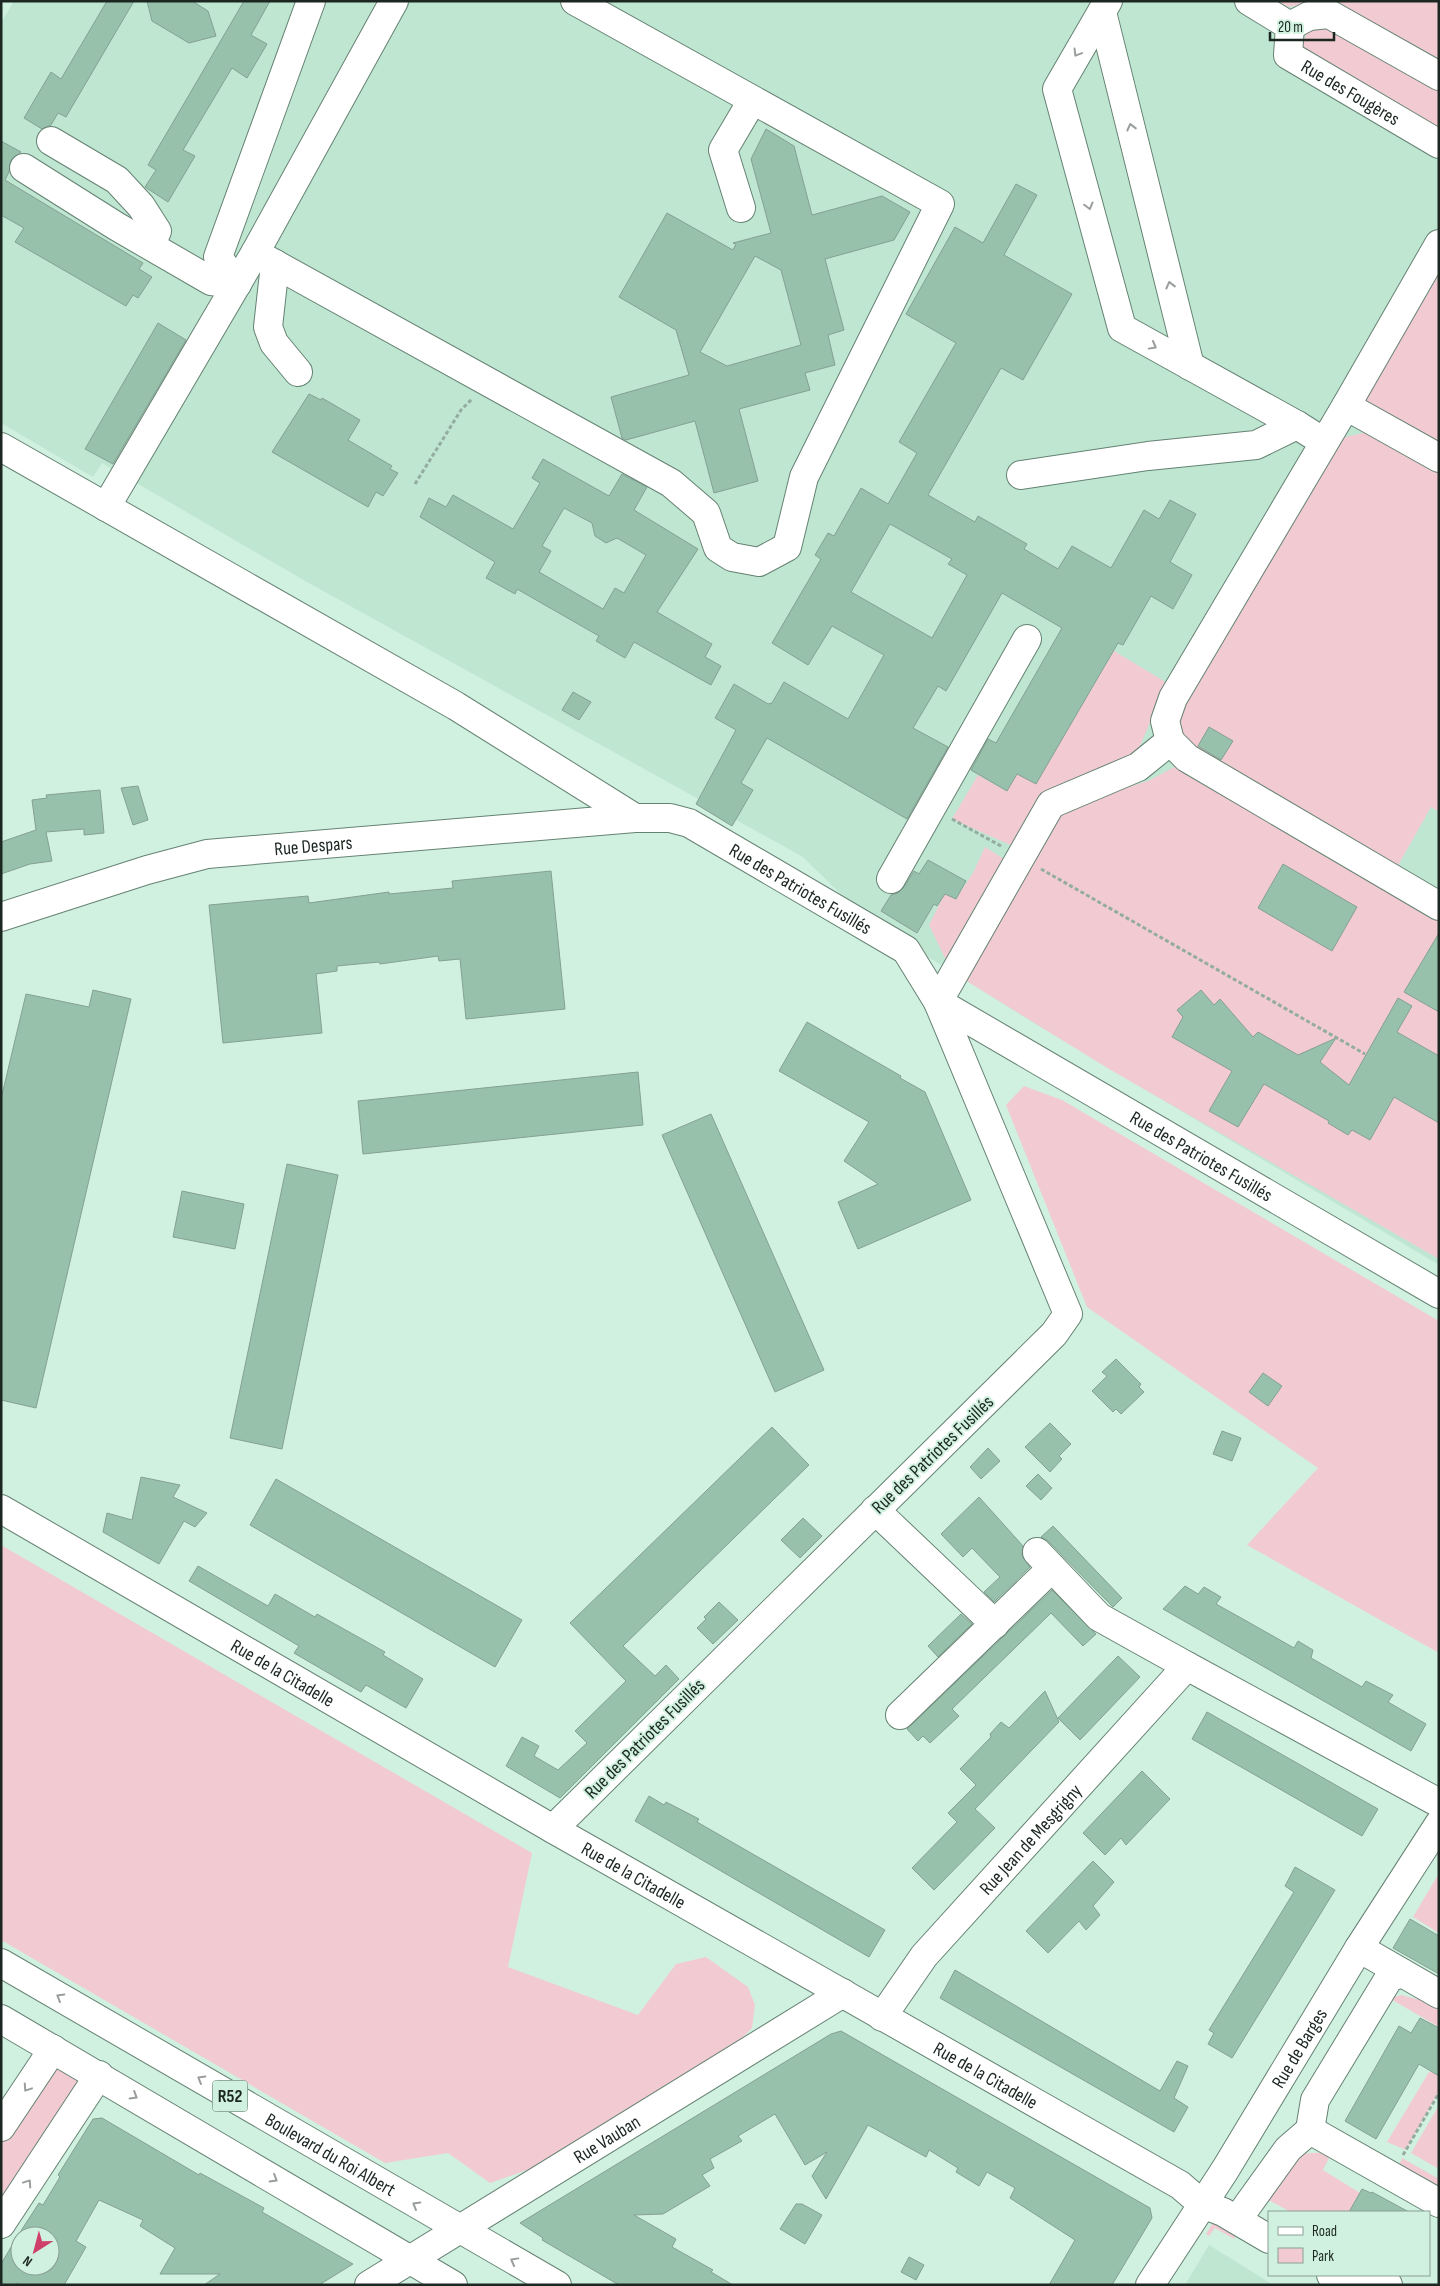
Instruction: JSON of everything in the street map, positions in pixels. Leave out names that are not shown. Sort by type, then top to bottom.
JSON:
[{"type":"street","points":[[237,284],[218,257],[311,1]]},
{"type":"street","points":[[106,507],[237,284],[265,259],[394,1]]},
{"type":"street","points":[[265,259],[671,483],[706,513],[718,548],[732,557],[759,562],[787,547],[804,476],[940,204],[575,1]]},
{"type":"street","points":[[1249,1],[1290,26],[1309,16],[1328,14],[1439,76]]},
{"type":"street","points":[[1105,6],[1056,89],[1122,328],[1297,425],[1324,442]]},
{"type":"street","points":[[1105,6],[1190,366]]},
{"type":"street","name":"Rue des Fougères","points":[[1290,26],[1288,55],[1439,144]]},
{"type":"street","points":[[741,208],[723,150],[752,101]]},
{"type":"street","points":[[51,141],[117,180],[142,206],[157,231],[151,245]]},
{"type":"street","points":[[24,168],[116,226],[211,281],[237,284]]},
{"type":"street","points":[[1439,244],[1346,406],[1173,698],[1165,721],[1170,741],[1187,758],[1439,906]]},
{"type":"street","points":[[265,259],[268,327],[274,344],[298,372]]},
{"type":"street","points":[[1346,406],[1439,458]]},
{"type":"street","points":[[1021,475],[1148,456],[1256,445],[1297,425]]},
{"type":"street","points":[[1,447],[456,706],[635,818]]},
{"type":"street","points":[[891,879],[1027,639]]},
{"type":"street","points":[[938,1002],[1051,804],[1138,768],[1170,741]]},
{"type":"street","name":"Rue Despars","points":[[1,917],[147,870],[207,854],[635,818]]},
{"type":"street","name":"Rue des Patriotes Fusillés","points":[[553,1829],[1054,1334],[1068,1314],[938,1002],[906,950],[689,824],[670,818],[635,818]]},
{"type":"street","name":"Rue des Patriotes Fusillés","points":[[938,1002],[1439,1294]]},
{"type":"street","name":"Rue de la Citadelle","points":[[1,1509],[553,1829],[1180,2185],[1202,2204],[1237,2220],[1268,2238]]},
{"type":"street","points":[[875,1510],[995,1624]]},
{"type":"street","points":[[900,1716],[995,1624],[1045,1560],[1099,1617],[1439,1803]]},
{"type":"street","name":"Rue Jean de Mesgrigny","points":[[882,2016],[924,1956],[1187,1666]]},
{"type":"street","name":"Rue de Barges","points":[[1130,2285],[1134,2278],[1156,2281],[1360,1948],[1439,1824]]},
{"type":"street","points":[[1360,1948],[1439,1994]]},
{"type":"street","name":"Boulevard du Roi Albert","points":[[1,1963],[556,2285]]},
{"type":"street","points":[[1237,2220],[1288,2149],[1310,2130],[1315,2100],[1389,1978],[1402,1973]]},
{"type":"street","name":"Rue Vauban","points":[[369,2285],[843,1993]]},
{"type":"street","name":"R52","points":[[1,2019],[453,2285]]},
{"type":"street","points":[[1,2127],[53,2049]]},
{"type":"street","points":[[1,2224],[99,2075]]},
{"type":"street","points":[[1310,2130],[1439,2203]]},
{"type":"street","points":[[1350,2281],[1372,2276],[1388,2285]]},
{"type":"path","points":[[415,484],[461,410],[490,383]]},
{"type":"path","points":[[931,808],[1021,857],[1365,1054]]},
{"type":"path","points":[[1402,2158],[1439,2093]]},
{"type":"shaded area","points":[[14,1],[1277,1],[1288,7],[1323,1],[1435,60],[1439,55],[1439,1265],[1034,1023],[864,917],[803,857],[307,582],[102,463],[93,477],[1,423],[1,23]]},
{"type":"shaded area","points":[[1209,2245],[1235,2261],[1273,2285],[1185,2285]]},
{"type":"green space","points":[[1277,1],[1323,1],[1288,7]]},
{"type":"green space","points":[[1327,1],[1439,1],[1439,55],[1435,60]]},
{"type":"green space","points":[[1311,25],[1325,27],[1439,90],[1439,130],[1308,53],[1301,46]]},
{"type":"green space","points":[[1439,265],[1439,448],[1368,406],[1364,396]]},
{"type":"green space","points":[[1367,432],[1439,474],[1439,812],[1431,807],[1391,878],[1187,758],[1173,698],[1324,442]]},
{"type":"green space","points":[[1114,651],[1167,683],[1136,755],[1015,847],[952,819],[978,775],[1006,791],[1019,770],[1036,782]]},
{"type":"green space","points":[[1178,765],[1439,917],[1439,1259],[1109,1069],[965,980],[1057,819],[1069,805],[1148,781]]},
{"type":"green space","points":[[985,847],[1007,861],[948,964],[929,925],[945,893],[956,899],[973,873]]},
{"type":"green space","points":[[1024,1086],[1062,1100],[1439,1321],[1439,1653],[1247,1545],[1318,1468],[1087,1307],[1006,1105]]},
{"type":"green space","points":[[1,1545],[532,1853],[508,1967],[638,2015],[676,1964],[706,1957],[748,1987],[755,2005],[752,2028],[732,2048],[530,2169],[490,2183],[448,2153],[385,2163],[1,1940]]},
{"type":"green space","points":[[1439,1873],[1439,1933],[1413,1917]]},
{"type":"green space","points":[[1401,1995],[1421,2000],[1439,2010],[1439,2027],[1389,1998]]},
{"type":"green space","points":[[57,2065],[77,2078],[78,2087],[1,2207],[1,2144],[50,2070]]},
{"type":"green space","points":[[1429,2072],[1439,2073],[1439,2091],[1406,2150],[1387,2142]]},
{"type":"green space","points":[[1439,2105],[1439,2164],[1437,2168],[1411,2153]]},
{"type":"green space","points":[[1332,2152],[1323,2170],[1360,2193],[1350,2211],[1289,2211],[1268,2200],[1293,2154]]},
{"type":"green space","points":[[1402,2158],[1439,2179],[1439,2192],[1398,2168]]},
{"type":"green space","points":[[1212,2224],[1216,2224],[1236,2236],[1234,2239],[1215,2228],[1209,2236],[1206,2234]]},
{"type":"building","points":[[107,1],[134,1],[66,117],[58,113],[51,125],[42,129],[24,118],[51,72],[61,79]]},
{"type":"building","points":[[147,1],[192,1],[208,11],[216,36],[189,43],[152,21]]},
{"type":"building","points":[[244,1],[270,1],[251,35],[267,44],[247,78],[232,68],[183,150],[195,156],[168,202],[145,187],[156,170],[148,165]]},
{"type":"building","points":[[766,129],[794,146],[812,215],[882,196],[910,212],[894,240],[825,259],[844,330],[828,335],[835,365],[805,373],[810,390],[739,409],[758,481],[714,493],[695,421],[626,440],[622,438],[611,397],[689,375],[676,330],[619,297],[667,213],[733,250],[736,244],[733,243],[771,233],[751,159]],"holes":[[[755,256],[781,270],[801,345],[727,366],[700,352]]]},
{"type":"building","points":[[1,141],[21,152],[11,160],[9,172],[5,180],[143,263],[139,269],[152,277],[138,298],[133,295],[126,306],[15,242],[24,228],[1,215]]},
{"type":"building","points":[[1016,184],[1037,195],[1004,255],[1072,294],[1023,380],[1001,368],[928,495],[975,522],[978,516],[1027,544],[1024,549],[1058,569],[1072,546],[1111,568],[1144,510],[1159,519],[1170,500],[1196,514],[1170,562],[1192,575],[1173,609],[1151,596],[1123,645],[1118,643],[1036,784],[1017,774],[1007,791],[971,770],[988,739],[996,743],[1062,628],[1002,593],[946,691],[938,686],[913,728],[948,747],[907,819],[767,738],[741,783],[753,790],[732,826],[696,804],[736,730],[715,718],[734,684],[768,704],[772,703],[784,682],[848,719],[884,655],[832,626],[808,665],[772,643],[821,559],[815,555],[828,533],[834,536],[861,488],[888,504],[917,453],[899,442],[956,343],[906,314],[955,227],[983,243]],"holes":[[[890,524],[952,559],[948,564],[967,575],[932,638],[851,592]]]},
{"type":"building","points":[[158,323],[186,340],[113,464],[85,449]]},
{"type":"building","points":[[309,394],[321,400],[322,398],[360,420],[348,440],[392,466],[390,469],[398,473],[383,496],[376,492],[368,507],[272,452]]},
{"type":"building","points":[[543,459],[609,496],[622,474],[647,487],[634,510],[698,549],[657,612],[712,644],[705,657],[721,666],[711,685],[634,642],[625,658],[596,641],[599,636],[517,589],[515,594],[486,578],[495,562],[420,517],[429,498],[446,507],[453,495],[513,529],[540,483],[532,478]],"holes":[[[564,508],[592,523],[595,536],[606,543],[617,538],[646,555],[624,593],[615,588],[603,609],[539,572],[551,551],[542,546]]]},
{"type":"building","points":[[573,692],[591,702],[579,720],[562,710]]},
{"type":"building","points":[[1209,727],[1233,741],[1221,760],[1198,746]]},
{"type":"building","points":[[138,786],[148,820],[133,825],[121,788]]},
{"type":"building","points":[[100,790],[104,833],[84,835],[84,829],[46,832],[52,861],[30,864],[1,874],[1,842],[36,830],[32,800],[47,798],[46,795]]},
{"type":"building","points":[[928,860],[966,881],[956,899],[945,894],[937,906],[934,904],[917,933],[881,911],[891,895],[898,893],[904,887],[914,871],[919,874]]},
{"type":"building","points":[[1283,864],[1357,907],[1332,951],[1258,908]]},
{"type":"building","points":[[551,871],[565,1009],[466,1019],[460,959],[439,961],[438,956],[380,964],[379,962],[337,966],[337,971],[316,974],[322,1033],[223,1043],[209,905],[308,896],[309,903],[389,892],[389,894],[453,888],[452,881]]},
{"type":"building","points":[[1439,933],[1439,1012],[1404,992]]},
{"type":"building","points":[[93,990],[131,999],[36,1408],[1,1400],[1,1099],[26,994],[89,1007]]},
{"type":"building","points":[[1201,990],[1214,1005],[1220,999],[1253,1037],[1258,1032],[1298,1055],[1336,1038],[1320,1062],[1349,1085],[1398,998],[1412,1006],[1397,1032],[1439,1056],[1439,1123],[1394,1097],[1370,1140],[1352,1130],[1348,1135],[1328,1123],[1329,1121],[1264,1084],[1238,1127],[1209,1111],[1232,1071],[1172,1037],[1183,1017],[1177,1010]]},
{"type":"building","points":[[807,1022],[901,1076],[900,1078],[925,1092],[971,1200],[858,1249],[838,1202],[878,1184],[844,1161],[869,1122],[779,1071]]},
{"type":"building","points":[[638,1072],[643,1125],[363,1154],[358,1101]]},
{"type":"building","points":[[711,1114],[824,1370],[775,1392],[662,1135]]},
{"type":"building","points":[[287,1164],[338,1175],[282,1449],[230,1438]]},
{"type":"building","points":[[182,1191],[244,1204],[235,1249],[173,1237]]},
{"type":"building","points":[[1116,1359],[1141,1384],[1139,1387],[1144,1392],[1121,1414],[1116,1409],[1113,1412],[1092,1391],[1107,1376],[1102,1372]]},
{"type":"building","points":[[1263,1373],[1282,1386],[1268,1406],[1249,1392]]},
{"type":"building","points":[[1050,1423],[1071,1444],[1059,1456],[1062,1459],[1050,1472],[1025,1447]]},
{"type":"building","points":[[772,1427],[809,1465],[623,1646],[655,1676],[666,1665],[679,1679],[560,1798],[506,1766],[522,1737],[539,1746],[534,1756],[558,1770],[587,1743],[575,1731],[626,1681],[570,1623]]},
{"type":"building","points":[[1222,1431],[1241,1438],[1232,1461],[1213,1454]]},
{"type":"building","points":[[988,1448],[1000,1461],[981,1479],[970,1467]]},
{"type":"building","points":[[1038,1474],[1052,1488],[1041,1500],[1026,1486]]},
{"type":"building","points":[[141,1477],[180,1485],[173,1497],[207,1513],[195,1527],[184,1521],[159,1564],[103,1532],[107,1513],[132,1520]]},
{"type":"building","points":[[276,1479],[522,1620],[495,1667],[250,1525]]},
{"type":"building","points":[[979,1497],[1023,1546],[1022,1556],[1030,1567],[994,1602],[984,1592],[1000,1577],[972,1548],[963,1557],[941,1534]]},
{"type":"building","points":[[803,1518],[822,1536],[800,1558],[781,1540]]},
{"type":"building","points":[[1053,1526],[1122,1598],[1113,1607],[1048,1541],[1041,1537]]},
{"type":"building","points":[[198,1566],[268,1606],[275,1594],[315,1617],[317,1614],[385,1652],[383,1655],[423,1679],[406,1708],[366,1685],[361,1692],[294,1653],[299,1646],[189,1581]]},
{"type":"building","points":[[1185,1586],[1198,1594],[1204,1587],[1221,1597],[1216,1604],[1294,1648],[1298,1641],[1313,1650],[1311,1658],[1362,1687],[1366,1681],[1393,1695],[1388,1702],[1426,1724],[1411,1751],[1163,1609]]},
{"type":"building","points":[[1052,1590],[1096,1634],[1083,1646],[1051,1613],[952,1709],[959,1716],[930,1743],[923,1736],[918,1741],[907,1729]]},
{"type":"building","points":[[719,1602],[738,1620],[713,1644],[697,1628],[706,1619],[704,1617]]},
{"type":"building","points":[[961,1614],[972,1624],[938,1657],[928,1646]]},
{"type":"building","points":[[1118,1656],[1140,1677],[1080,1740],[1058,1718]]},
{"type":"building","points":[[1045,1691],[1059,1722],[975,1809],[995,1828],[934,1890],[912,1868],[957,1822],[948,1813],[976,1785],[960,1769],[991,1737],[990,1734],[1001,1722],[1009,1728]]},
{"type":"building","points":[[1207,1712],[1378,1809],[1362,1836],[1192,1739]]},
{"type":"building","points":[[1142,1771],[1170,1799],[1126,1845],[1121,1838],[1105,1855],[1083,1833]]},
{"type":"building","points":[[649,1796],[664,1805],[666,1802],[699,1819],[697,1822],[885,1930],[869,1957],[635,1821]]},
{"type":"building","points":[[1093,1861],[1114,1882],[1093,1906],[1100,1915],[1086,1930],[1079,1921],[1048,1953],[1026,1931]]},
{"type":"building","points":[[1295,1867],[1335,1890],[1232,2058],[1208,2044],[1214,2033],[1209,2030],[1294,1892],[1285,1886]]},
{"type":"building","points":[[1410,1919],[1439,1936],[1439,1974],[1393,1948]]},
{"type":"building","points":[[955,1970],[1160,2091],[1177,2061],[1188,2066],[1174,2098],[1188,2107],[1174,2132],[940,1998]]},
{"type":"building","points":[[1420,2018],[1439,2028],[1439,2076],[1419,2064],[1376,2139],[1345,2121],[1399,2026],[1411,2033]]},
{"type":"building","points":[[841,2031],[1150,2208],[1152,2218],[1112,2285],[1049,2285],[1075,2240],[1010,2198],[1015,2188],[987,2172],[979,2186],[956,2172],[958,2168],[929,2150],[926,2157],[868,2125],[826,2199],[812,2176],[827,2152],[805,2165],[775,2114],[738,2136],[742,2141],[710,2159],[714,2168],[702,2175],[710,2186],[663,2214],[634,2215],[676,2239],[672,2247],[713,2270],[711,2272],[733,2285],[619,2285],[542,2240],[543,2238],[520,2223],[831,2034]]},
{"type":"building","points":[[102,2118],[199,2175],[200,2173],[264,2208],[262,2212],[353,2264],[319,2285],[204,2285],[220,2274],[160,2274],[175,2248],[140,2226],[143,2220],[99,2200],[76,2241],[86,2247],[64,2285],[19,2285],[16,2283],[15,2285],[1,2285],[1,2264],[10,2249],[10,2276],[60,2276],[60,2226],[24,2226],[39,2203],[43,2205],[60,2177],[58,2175],[93,2119]]},
{"type":"building","points":[[1362,2189],[1372,2192],[1407,2211],[1350,2211]]},
{"type":"building","points":[[796,2204],[802,2204],[822,2215],[805,2244],[780,2229]]},
{"type":"building","points":[[909,2257],[924,2265],[916,2280],[901,2272]]}]
